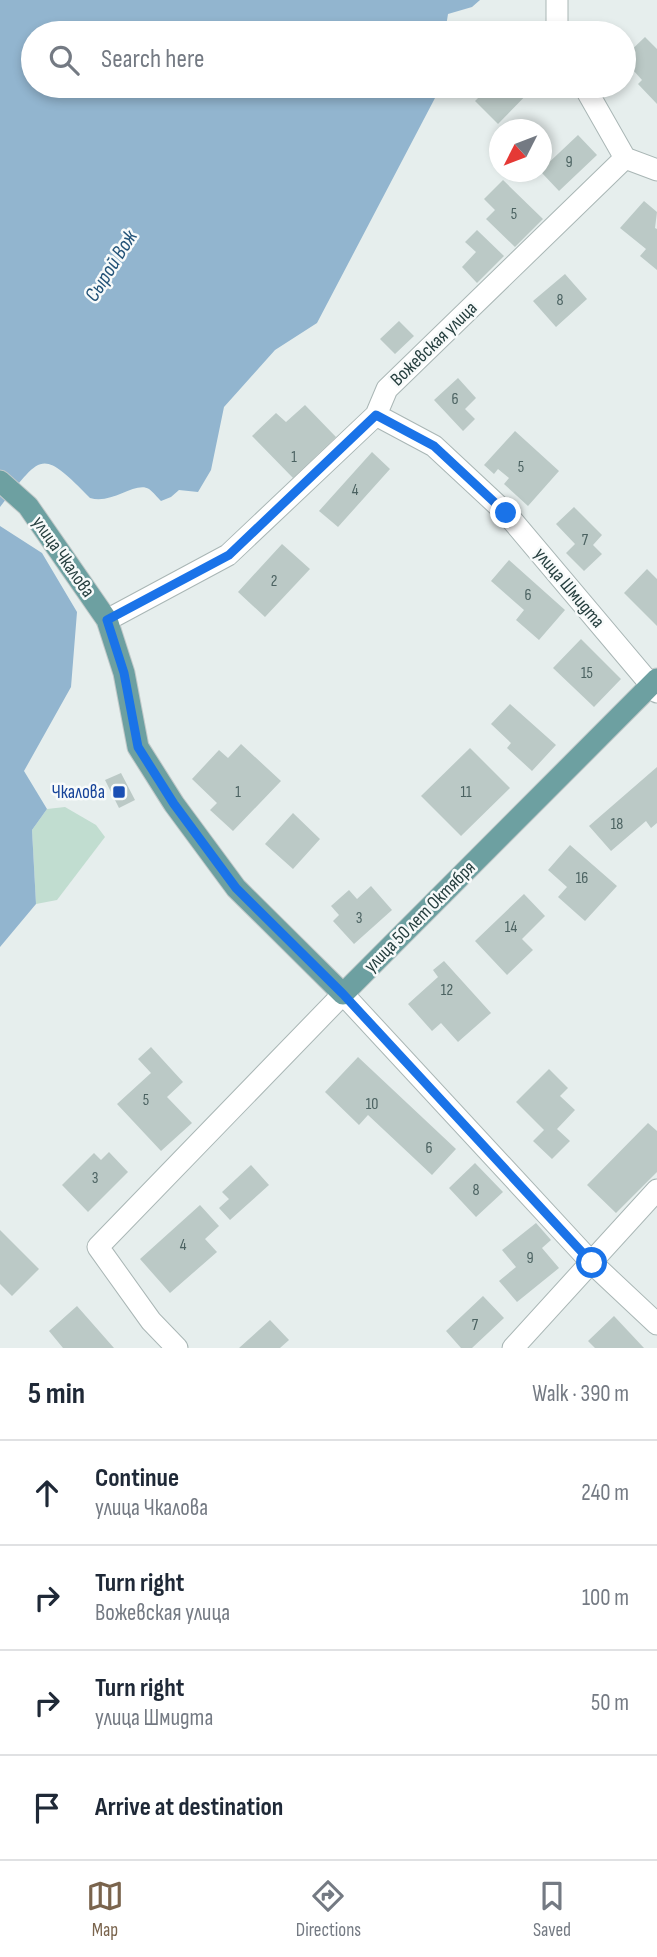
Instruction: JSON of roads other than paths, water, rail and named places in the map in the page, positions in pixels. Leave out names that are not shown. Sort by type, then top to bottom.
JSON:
[{"type":"main road","name":"улица Чкалова","points":[[0,481],[28,506],[107,620],[124,673],[138,747],[174,804],[236,888],[343,994]]},
{"type":"main road","name":"улица 50 лет Октября","points":[[343,994],[655,686]]},
{"type":"street","points":[[557,0],[557,21]]},
{"type":"street","points":[[591,98],[625,158],[657,170]]},
{"type":"street","name":"Вожевская улица","points":[[107,620],[229,555],[376,415],[387,390],[625,158]]},
{"type":"street","name":"улица Шмидта","points":[[376,415],[434,446],[506,513],[655,686]]},
{"type":"street","name":"улица 50 лет Октября","points":[[177,1348],[151,1321],[97,1247],[343,994]]},
{"type":"street","name":"улица Чкалова","points":[[343,994],[592,1263],[657,1324]]},
{"type":"street","points":[[513,1348],[657,1190]]},
{"type":"water","name":"Сырой Вож","points":[[0,0],[480,0],[472,7],[448,14],[447,21],[21,21],[21,98],[435,98],[317,323],[275,350],[224,407],[211,470],[198,492],[179,490],[161,501],[149,489],[143,487],[107,498],[90,498],[61,471],[51,465],[42,464],[25,476],[0,507]]},
{"type":"water","points":[[0,526],[42,553],[77,612],[71,687],[24,771],[47,809],[32,830],[36,904],[0,947]]},
{"type":"place","name":"Чкалова","points":[[119,792]]}]
